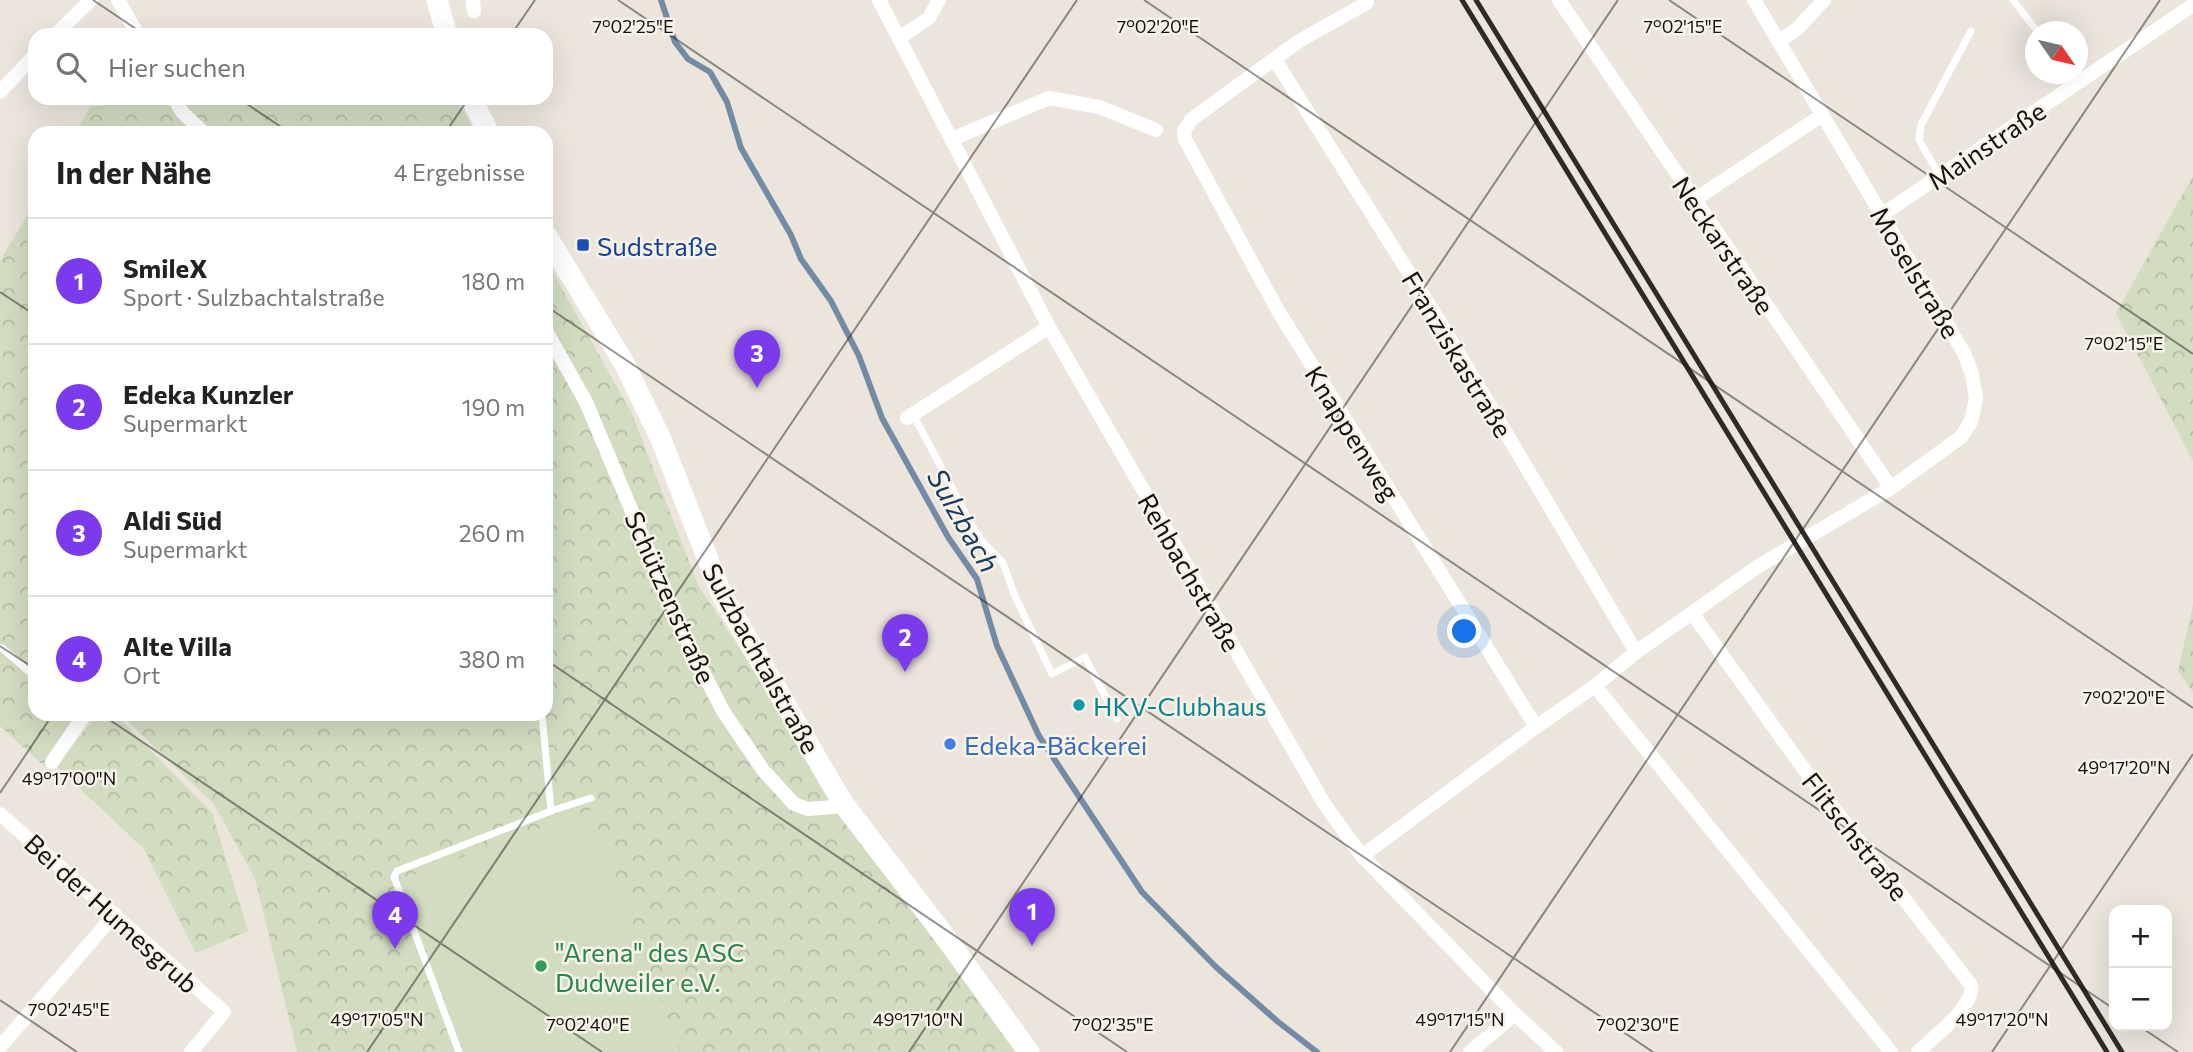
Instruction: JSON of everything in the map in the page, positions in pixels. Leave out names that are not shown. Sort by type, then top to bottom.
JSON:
[{"type":"main road","points":[[437,0],[445,28]]},
{"type":"main road","points":[[475,105],[485,126]]},
{"type":"main road","name":"Sulzbachtalstraße","points":[[553,247],[630,375],[660,437],[722,596],[845,806],[1029,1052]]},
{"type":"street","points":[[62,28],[91,0]]},
{"type":"street","points":[[118,0],[134,28]]},
{"type":"street","name":"Rehbachstraße","points":[[878,0],[1049,327],[1325,804],[1362,856],[1556,1052]]},
{"type":"street","points":[[899,38],[929,18],[939,0]]},
{"type":"street","name":"Neckarstraße","points":[[1559,0],[1891,488]]},
{"type":"street","name":"Moselstraße","points":[[1754,0],[1821,116],[1883,214],[1964,353],[1972,374],[1976,398],[1971,422],[1961,437],[1891,488]]},
{"type":"street","points":[[1777,41],[1796,30],[1824,0]]},
{"type":"street","points":[[1275,60],[1300,41],[1367,3]]},
{"type":"street","name":"Mainstraße","points":[[1883,214],[2193,5]]},
{"type":"street","name":"Knappenweg","points":[[1275,60],[1192,119],[1184,131],[1185,139],[1277,309],[1536,727]]},
{"type":"street","name":"Franziskastraße","points":[[1275,60],[1436,315],[1636,652]]},
{"type":"street","points":[[0,92],[28,62]]},
{"type":"street","points":[[952,139],[1049,98],[1099,107],[1156,130]]},
{"type":"street","points":[[178,105],[197,126]]},
{"type":"street","points":[[1694,200],[1821,116]]},
{"type":"street","points":[[910,416],[1049,327]]},
{"type":"street","name":"Schützenstraße","points":[[553,343],[586,402],[684,635],[723,711],[763,770],[794,804],[808,809],[845,806]]},
{"type":"street","points":[[1362,856],[1692,612],[1757,567],[1891,488]]},
{"type":"street","name":"Flitschstraße","points":[[1692,612],[1814,783],[1971,985],[1970,998],[1962,1011],[1918,1052]]},
{"type":"street","points":[[1595,686],[1891,1052]]},
{"type":"street","points":[[52,762],[78,721]]},
{"type":"street","name":"Bei der Humesgrub","points":[[3,822],[115,914],[224,1012],[191,1052]]},
{"type":"street","points":[[0,1046],[115,914]]},
{"type":"street","points":[[1470,1052],[1516,1014]]},
{"type":"lane","points":[[2013,0],[2029,21]]},
{"type":"lane","points":[[1940,176],[1919,140],[1921,125],[1971,31]]},
{"type":"lane","points":[[910,416],[981,540],[1003,563],[1015,596],[1052,674],[1086,657],[1117,719]]},
{"type":"lane","points":[[2,648],[28,671]]},
{"type":"lane","points":[[543,721],[551,811]]},
{"type":"lane","points":[[459,1052],[394,877],[397,871],[591,797]]},
{"type":"green space","points":[[460,105],[472,126],[79,126],[90,107]]},
{"type":"green space","points":[[2193,176],[2193,461],[2116,313]]},
{"type":"green space","points":[[28,214],[28,721],[77,721],[44,766],[0,726],[0,261]]},
{"type":"green space","points":[[553,273],[632,414],[698,585],[893,883],[1015,1052],[680,1052],[591,810],[401,880],[464,1052],[297,1052],[255,878],[213,803],[127,721],[553,721]]},
{"type":"green space","points":[[2193,605],[2193,692],[2178,671]]},
{"type":"green space","points":[[92,721],[122,721],[212,813],[248,931],[196,953],[144,849],[56,766]]},
{"type":"green space","name":"\"Arena\" des ASC Dudweiler e.V.","points":[[591,810],[680,1052],[464,1052],[401,880]]},
{"type":"waterway","name":"Sulzbach","points":[[661,0],[675,42],[688,59],[710,72],[727,102],[741,148],[791,235],[801,259],[831,301],[859,356],[882,418],[948,537],[977,579],[997,646],[1039,736],[1142,892],[1216,967],[1317,1052]]},
{"type":"railway","points":[[1462,0],[2107,1052]]},
{"type":"railway","points":[[1476,0],[2122,1052]]},
{"type":"place","name":"Sudstraße","points":[[583,245]]},
{"type":"place","name":"Aldi Süd","points":[[757,388]]},
{"type":"place","name":"Edeka Kunzler","points":[[905,672]]},
{"type":"place","name":"HKV-Clubhaus","points":[[1079,705]]},
{"type":"place","name":"Edeka-Bäckerei","points":[[950,744]]},
{"type":"place","name":"SmileX","points":[[1032,946]]},
{"type":"place","name":"Alte Villa","points":[[395,949]]},
{"type":"place","name":"\"Arena\" des ASC Dudweiler e.V.","points":[[541,966]]}]
